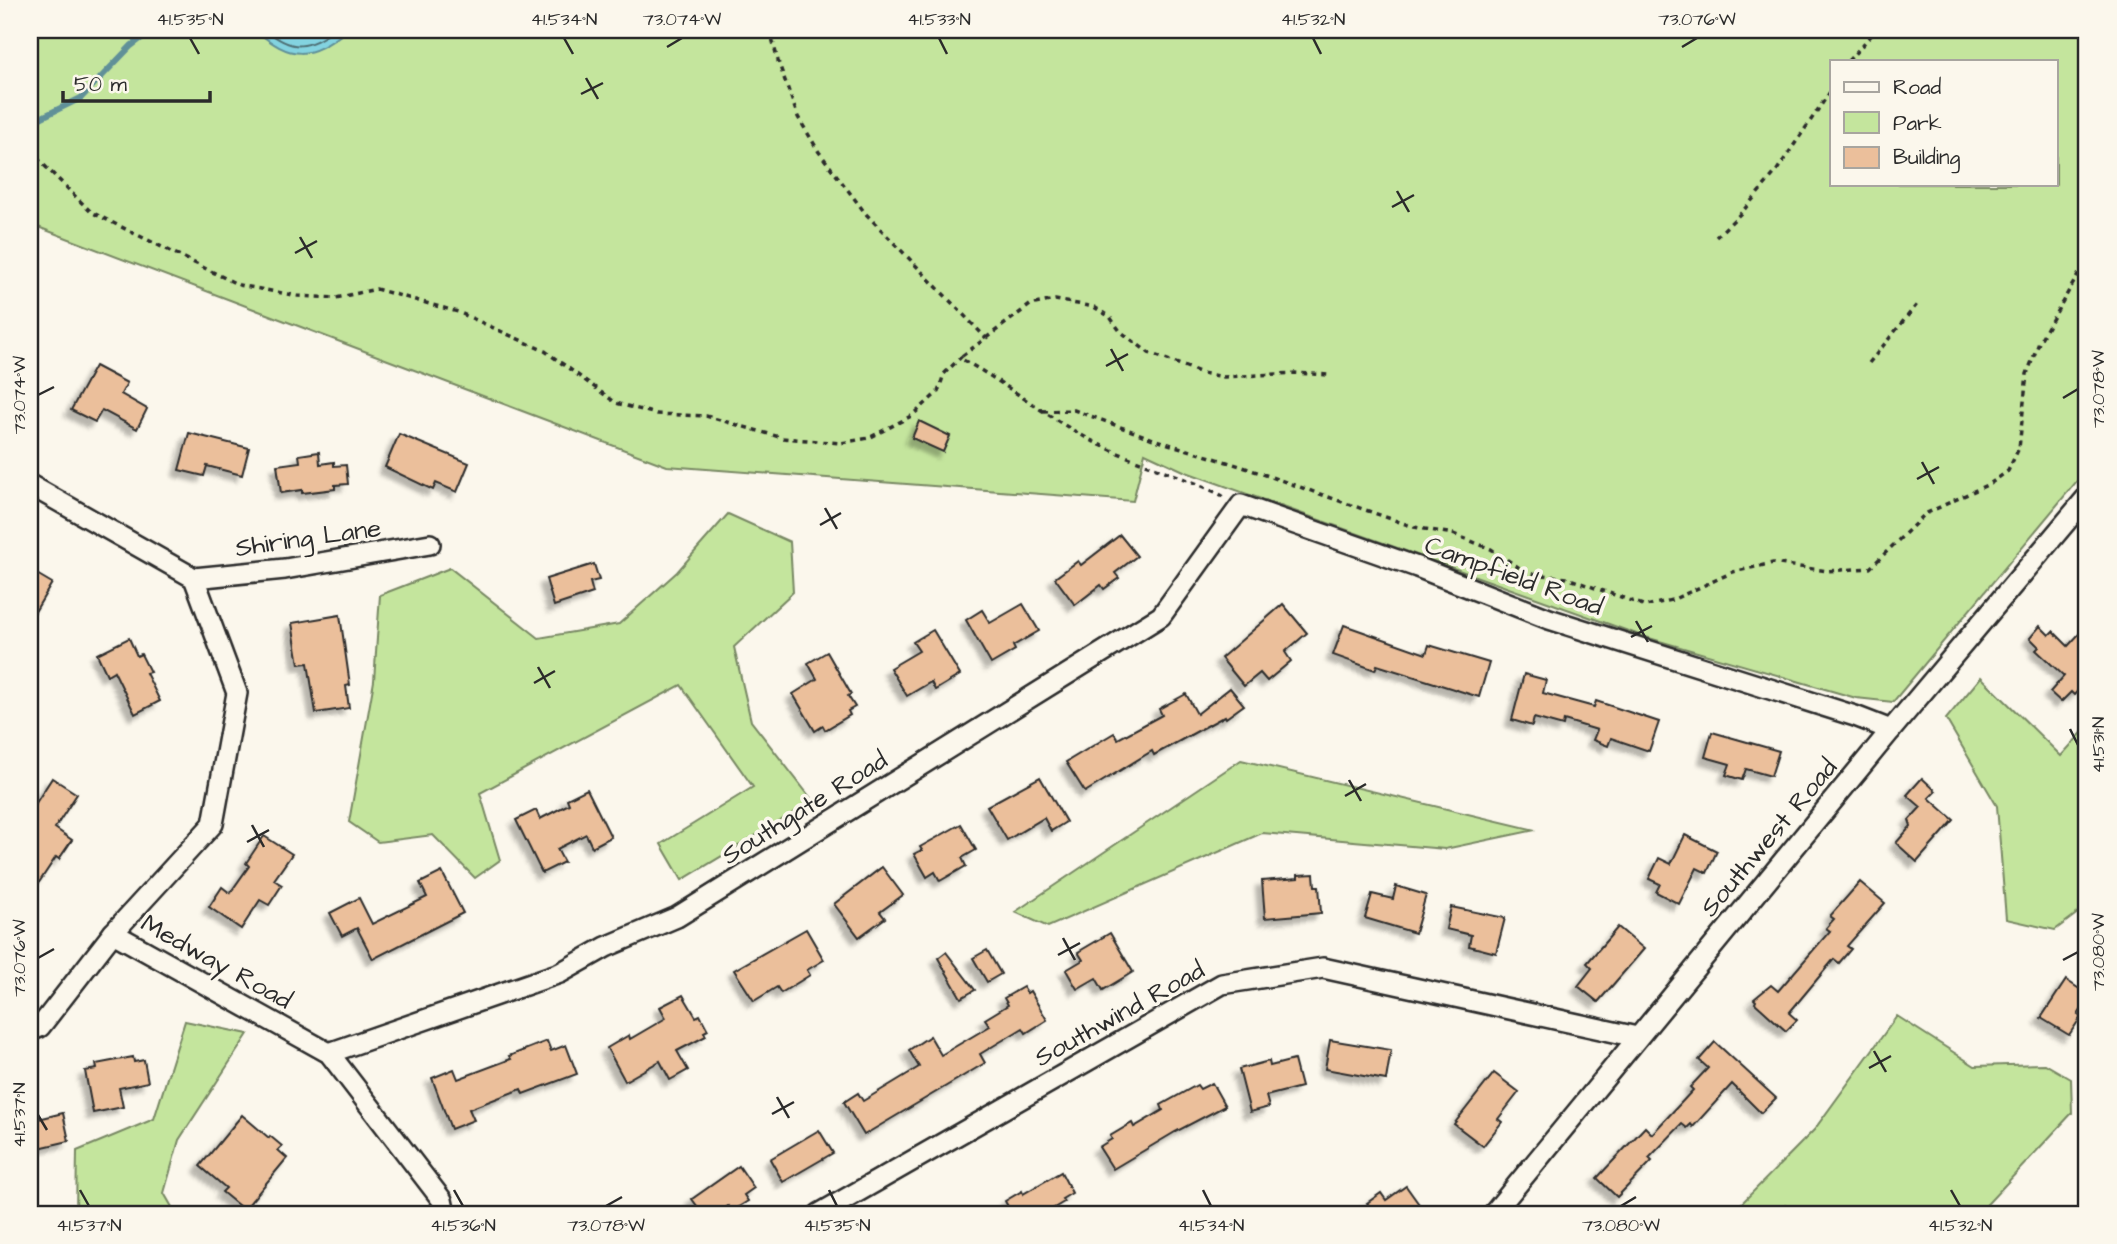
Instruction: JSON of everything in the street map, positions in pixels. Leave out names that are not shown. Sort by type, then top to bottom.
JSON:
[{"type":"street","points":[[30,485],[194,578]]},
{"type":"street","name":"Southwest Road","points":[[1493,1214],[1891,730],[2087,497]]},
{"type":"street","name":"Campfield Road","points":[[1241,505],[1417,567],[1549,619],[1856,716],[1891,730]]},
{"type":"street","name":"Southgate Road","points":[[328,1053],[560,973],[606,947],[677,917],[1161,616],[1241,505]]},
{"type":"street","name":"Shiring Lane","points":[[194,578],[297,568],[430,544]]},
{"type":"street","name":"Medway Road","points":[[194,578],[237,693],[213,824],[113,933],[328,1053],[442,1200],[445,1214]]},
{"type":"street","points":[[30,1031],[40,1027],[113,933]]},
{"type":"street","name":"Southwind Road","points":[[819,1214],[1222,984],[1323,968],[1637,1037]]},
{"type":"path","points":[[771,30],[778,61],[798,117],[819,152],[866,214],[986,338]]},
{"type":"path","points":[[1849,60],[1876,30]]},
{"type":"path","points":[[1716,237],[1742,212],[1775,173],[1830,92]]},
{"type":"path","points":[[30,151],[91,212],[239,285],[298,296],[336,299],[376,289],[458,312],[545,351],[616,403],[656,414],[706,416],[783,439],[841,443],[869,438],[913,415],[938,392],[944,374],[962,356],[1030,305],[1055,300],[1094,307],[1110,317],[1120,331],[1149,353],[1202,373],[1224,377],[1295,373],[1329,375]]},
{"type":"path","points":[[1043,411],[1074,410],[1159,442],[1240,466],[1414,527],[1453,534],[1491,549],[1527,573],[1567,578],[1646,606],[1672,600],[1733,572],[1773,563],[1827,571],[1870,568],[1925,514],[1990,483],[2008,471],[2019,448],[2027,374],[2040,340],[2087,260]]},
{"type":"path","points":[[1869,363],[1919,302]]},
{"type":"path","points":[[962,356],[1043,411],[1108,449],[1200,484],[1241,505]]},
{"type":"green space","points":[[30,30],[2087,30],[2087,469],[1893,702],[1856,698],[1642,636],[1186,472],[1145,453],[1133,501],[667,466],[30,224]]},
{"type":"green space","points":[[728,514],[790,542],[793,592],[734,647],[751,721],[813,801],[682,880],[661,844],[753,787],[681,685],[480,793],[500,860],[475,878],[433,835],[378,842],[349,822],[374,681],[380,595],[450,568],[539,638],[619,624],[677,572]]},
{"type":"green space","points":[[1981,677],[2061,756],[2087,727],[2087,906],[2055,930],[2006,919],[1997,806],[1946,719]]},
{"type":"green space","points":[[1241,760],[1535,830],[1445,849],[1262,833],[1048,927],[1015,912]]},
{"type":"green space","points":[[1897,1016],[1975,1066],[2045,1064],[2071,1079],[2072,1113],[1978,1214],[1800,1214],[1785,1205],[1778,1214],[1731,1214],[1814,1130]]},
{"type":"green space","points":[[185,1021],[248,1034],[179,1140],[164,1193],[176,1214],[76,1214],[77,1151],[154,1119]]},
{"type":"water","points":[[255,30],[347,30],[322,47],[301,53],[279,47]]},
{"type":"building","points":[[95,366],[127,383],[121,394],[147,409],[137,429],[102,410],[95,422],[71,410]]},
{"type":"building","points":[[919,421],[950,436],[943,452],[912,438]]},
{"type":"building","points":[[189,433],[249,448],[242,475],[207,466],[204,476],[179,470]]},
{"type":"building","points":[[399,434],[469,463],[457,492],[436,483],[433,490],[385,467]]},
{"type":"building","points":[[319,452],[320,464],[334,462],[334,466],[346,465],[348,484],[335,485],[335,489],[281,493],[277,465],[300,462],[299,455]]},
{"type":"building","points":[[1120,535],[1137,556],[1115,573],[1119,578],[1104,589],[1101,585],[1075,605],[1055,578],[1078,561],[1081,565]]},
{"type":"building","points":[[594,564],[599,580],[590,582],[593,593],[554,606],[546,579]]},
{"type":"building","points":[[30,570],[52,583],[30,620]]},
{"type":"building","points":[[1023,604],[1039,631],[1013,646],[1015,650],[991,664],[966,620],[982,610],[990,623]]},
{"type":"building","points":[[1283,604],[1307,633],[1285,652],[1291,661],[1267,681],[1260,673],[1244,686],[1221,658]]},
{"type":"building","points":[[340,615],[350,685],[346,686],[349,708],[316,713],[308,663],[299,664],[292,623]]},
{"type":"building","points":[[1344,625],[1426,654],[1429,645],[1489,663],[1479,697],[1377,665],[1375,670],[1333,655]]},
{"type":"building","points":[[2040,626],[2049,635],[2053,631],[2068,646],[2079,634],[2087,642],[2087,681],[2074,695],[2071,692],[2061,702],[2050,692],[2064,676],[2036,650],[2039,647],[2030,638]]},
{"type":"building","points":[[933,630],[960,675],[935,690],[931,682],[907,696],[890,668],[919,651],[913,642]]},
{"type":"building","points":[[129,638],[137,656],[141,654],[150,672],[146,673],[160,701],[135,714],[114,671],[107,675],[97,654]]},
{"type":"building","points":[[827,652],[851,694],[848,696],[855,707],[848,711],[850,715],[825,730],[823,726],[815,731],[793,694],[817,679],[808,663]]},
{"type":"building","points":[[1524,674],[1546,680],[1543,693],[1594,707],[1596,701],[1659,722],[1649,751],[1611,738],[1608,746],[1593,740],[1597,730],[1564,720],[1563,726],[1534,718],[1532,726],[1512,720]]},
{"type":"building","points":[[1230,688],[1244,705],[1226,718],[1225,716],[1154,755],[1152,751],[1085,792],[1066,762],[1114,733],[1118,739],[1162,715],[1159,709],[1186,694],[1197,714]]},
{"type":"building","points":[[1712,732],[1779,751],[1771,776],[1746,769],[1742,780],[1726,775],[1730,764],[1705,757]]},
{"type":"building","points":[[1040,777],[1066,822],[1051,831],[1044,818],[1007,840],[987,806]]},
{"type":"building","points":[[52,778],[77,794],[55,828],[72,840],[59,859],[56,857],[30,896],[30,821],[35,814],[32,809]]},
{"type":"building","points":[[1922,778],[1936,791],[1929,798],[1954,820],[1917,862],[1896,843],[1911,826],[1909,820],[1921,807],[1907,795]]},
{"type":"building","points":[[587,789],[611,837],[592,847],[586,834],[557,849],[564,862],[542,873],[516,820],[536,810],[540,819],[569,804],[567,799]]},
{"type":"building","points":[[961,824],[976,850],[962,858],[966,866],[940,881],[935,872],[927,877],[914,854],[922,850],[920,847]]},
{"type":"building","points":[[1685,835],[1717,851],[1707,873],[1697,868],[1679,904],[1656,892],[1660,884],[1649,879],[1659,858],[1671,864]]},
{"type":"building","points":[[264,836],[292,854],[274,880],[282,885],[269,905],[260,900],[241,929],[209,907],[222,887],[230,893],[249,866],[246,863]]},
{"type":"building","points":[[882,867],[903,895],[880,912],[885,918],[859,937],[834,904]]},
{"type":"building","points":[[442,872],[463,913],[373,959],[357,928],[342,936],[330,913],[359,898],[372,924],[427,897],[420,883]]},
{"type":"building","points":[[1314,874],[1315,886],[1319,886],[1321,913],[1265,918],[1262,881]]},
{"type":"building","points":[[1860,882],[1885,903],[1847,946],[1851,949],[1839,963],[1834,959],[1789,1013],[1797,1020],[1786,1031],[1755,1003],[1754,999],[1771,985],[1778,991],[1830,931],[1826,928],[1834,919],[1830,916]]},
{"type":"building","points":[[1396,886],[1426,895],[1415,933],[1365,918],[1372,894],[1393,899]]},
{"type":"building","points":[[1451,907],[1505,918],[1496,953],[1469,946],[1471,935],[1446,929]]},
{"type":"building","points":[[1618,927],[1644,949],[1598,1002],[1578,986],[1592,968],[1587,963]]},
{"type":"building","points":[[806,929],[824,960],[807,970],[810,975],[781,993],[777,987],[754,1001],[734,970]]},
{"type":"building","points":[[1110,933],[1133,972],[1103,990],[1096,978],[1077,989],[1066,970],[1083,960],[1078,952]]},
{"type":"building","points":[[987,950],[1001,974],[987,982],[973,958]]},
{"type":"building","points":[[946,952],[975,990],[961,998],[938,958]]},
{"type":"building","points":[[2066,980],[2087,994],[2087,1001],[2078,1015],[2081,1017],[2069,1035],[2041,1018]]},
{"type":"building","points":[[1023,987],[1027,993],[1030,991],[1047,1020],[1026,1033],[1023,1028],[980,1054],[985,1063],[864,1135],[844,1102],[858,1093],[863,1101],[919,1067],[909,1050],[930,1036],[941,1055],[990,1026],[985,1019],[1008,1005],[1004,998]]},
{"type":"building","points":[[683,995],[696,1017],[700,1015],[708,1030],[704,1032],[706,1036],[677,1051],[688,1070],[670,1080],[660,1061],[625,1081],[607,1048],[629,1035],[630,1039],[666,1018],[660,1007]]},
{"type":"building","points":[[1330,1040],[1391,1050],[1386,1080],[1325,1069]]},
{"type":"building","points":[[547,1041],[551,1051],[566,1045],[577,1074],[523,1094],[521,1089],[469,1109],[474,1120],[451,1129],[432,1078],[454,1069],[458,1079],[511,1059],[509,1056]]},
{"type":"building","points":[[1715,1042],[1776,1098],[1761,1113],[1732,1084],[1693,1127],[1691,1124],[1687,1128],[1682,1124],[1649,1158],[1652,1161],[1617,1197],[1597,1178],[1645,1127],[1652,1134],[1693,1090],[1690,1087],[1708,1068],[1699,1060]]},
{"type":"building","points":[[133,1057],[134,1062],[144,1060],[148,1082],[119,1088],[123,1107],[93,1113],[85,1071],[97,1069],[96,1064]]},
{"type":"building","points":[[1294,1060],[1301,1087],[1266,1096],[1269,1107],[1250,1112],[1239,1069],[1269,1061],[1270,1066]]},
{"type":"building","points":[[1494,1073],[1519,1092],[1498,1119],[1502,1122],[1483,1146],[1454,1124]]},
{"type":"building","points":[[1212,1083],[1225,1106],[1113,1169],[1099,1147],[1112,1139],[1110,1136],[1132,1123],[1134,1127],[1163,1110],[1161,1105],[1197,1085],[1200,1089]]},
{"type":"building","points":[[63,1113],[69,1141],[30,1150],[30,1121]]},
{"type":"building","points":[[242,1115],[282,1146],[278,1150],[287,1158],[244,1210],[222,1192],[226,1188],[200,1166]]},
{"type":"building","points":[[819,1130],[833,1153],[783,1182],[770,1159]]},
{"type":"building","points":[[739,1166],[754,1188],[744,1195],[748,1201],[732,1211],[728,1206],[717,1214],[703,1214],[692,1199]]},
{"type":"building","points":[[1061,1172],[1072,1193],[1062,1199],[1064,1202],[1044,1214],[1012,1214],[1005,1201]]},
{"type":"building","points":[[1406,1186],[1421,1207],[1411,1214],[1365,1214],[1372,1209],[1367,1203],[1381,1193],[1386,1200]]},
{"type":"waterway","points":[[30,123],[81,98],[131,46],[152,30]]}]
